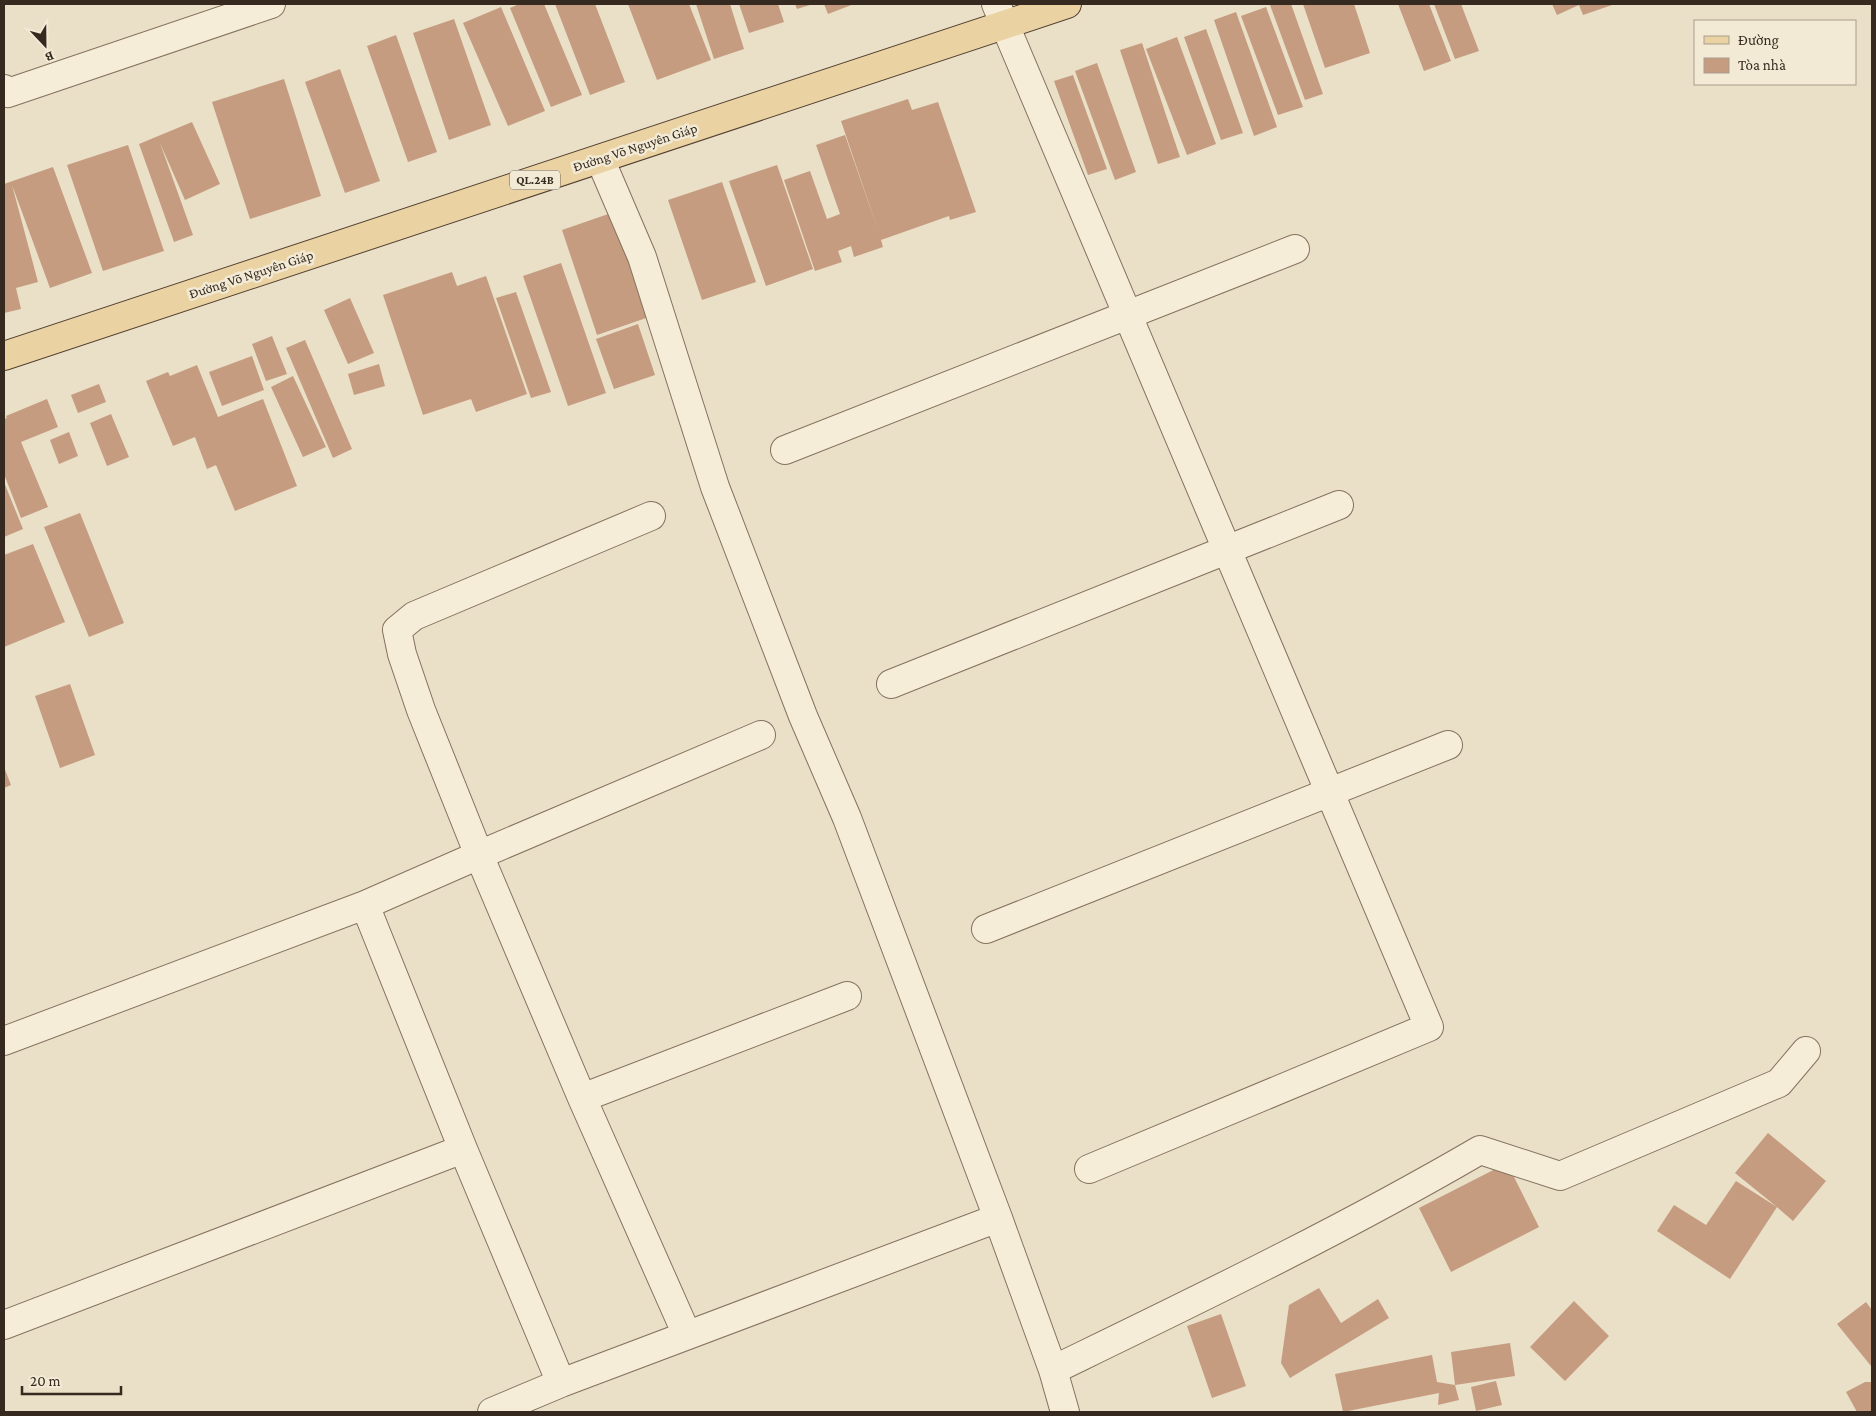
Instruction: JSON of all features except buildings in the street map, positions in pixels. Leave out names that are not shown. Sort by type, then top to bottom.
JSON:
[{"type":"main road","name":"Đường Võ Nguyên Giáp","points":[[4,356],[600,158],[1000,14],[1067,4]]},
{"type":"street","points":[[4,89],[8,93],[271,4]]},
{"type":"street","points":[[1000,14],[1429,1027],[1089,1169]]},
{"type":"street","points":[[600,158],[642,257],[714,486],[803,716],[847,818],[998,1218],[1053,1370],[1061,1412]]},
{"type":"street","points":[[786,450],[1295,249]]},
{"type":"street","points":[[891,684],[1339,506]]},
{"type":"street","points":[[651,516],[414,616],[397,630],[402,654],[421,710],[479,855],[582,1098],[686,1335]]},
{"type":"street","points":[[4,1042],[365,905],[761,735]]},
{"type":"street","points":[[986,929],[1448,744]]},
{"type":"street","points":[[365,905],[463,1149],[561,1383]]},
{"type":"street","points":[[582,1098],[847,996]]},
{"type":"street","points":[[1053,1370],[1256,1272],[1422,1184],[1480,1150],[1560,1176],[1779,1083],[1806,1051]]},
{"type":"street","points":[[4,1325],[463,1149]]},
{"type":"street","points":[[492,1412],[686,1335],[998,1218]]}]
